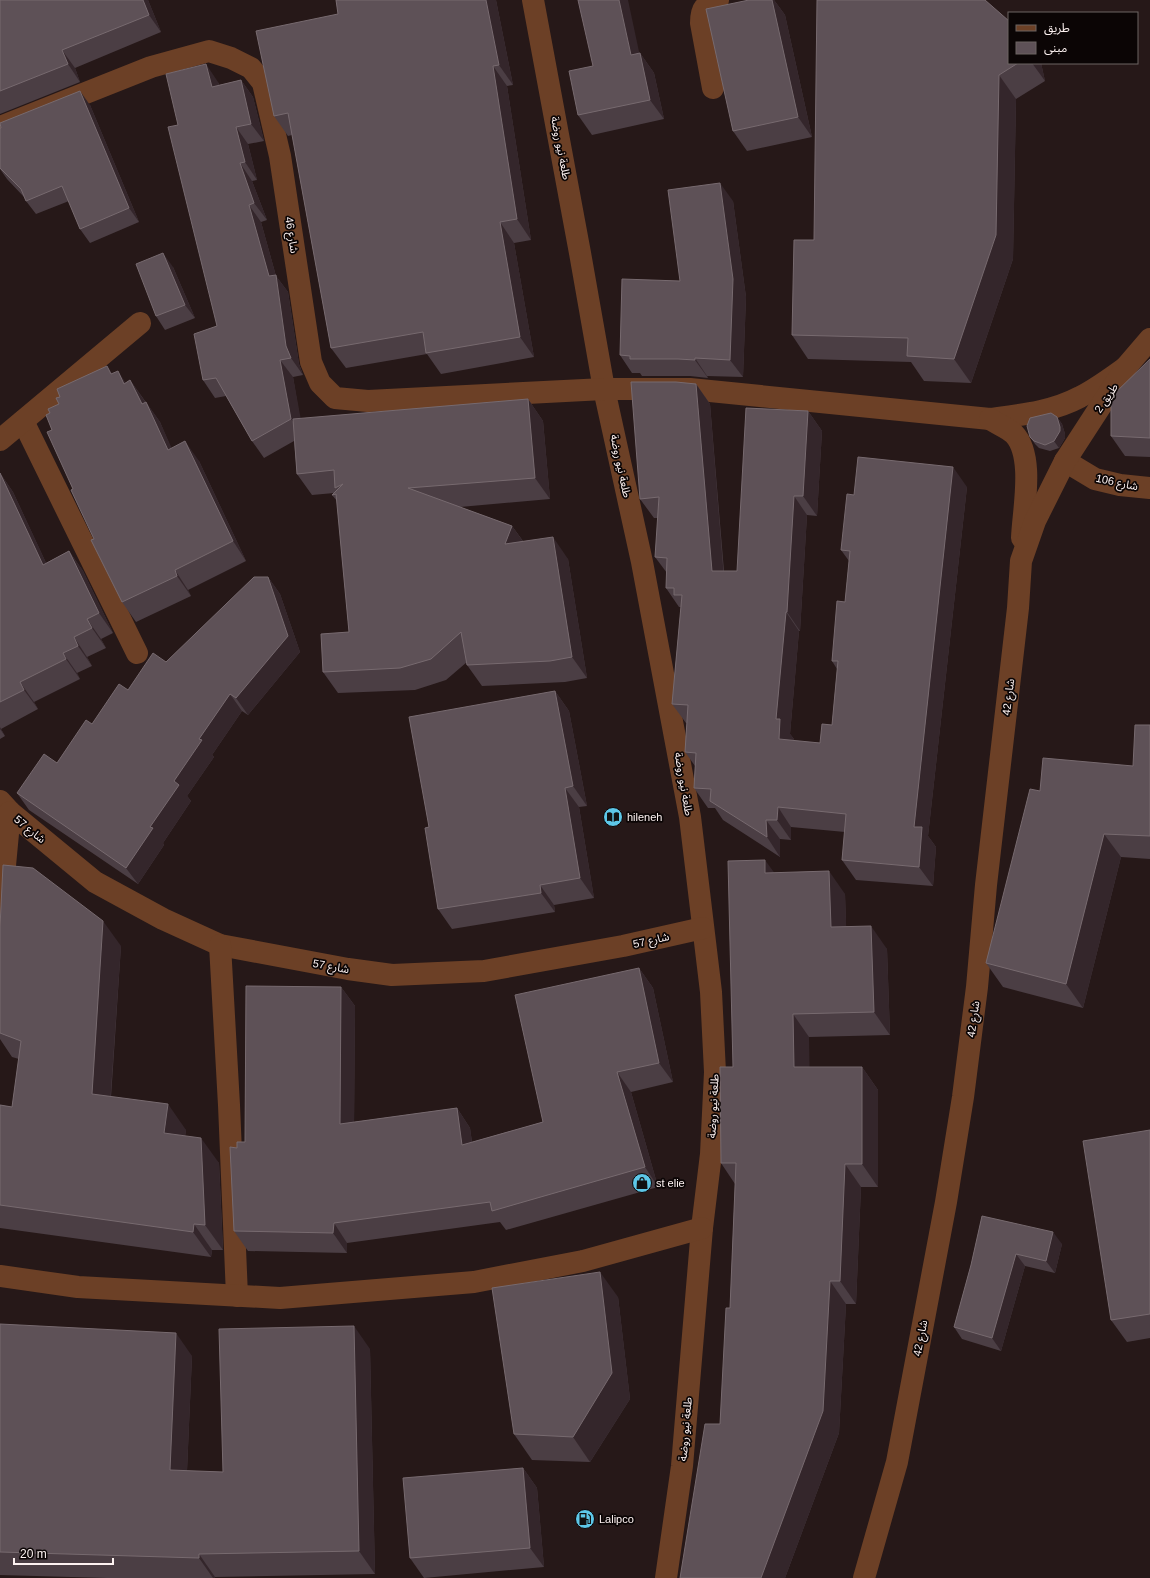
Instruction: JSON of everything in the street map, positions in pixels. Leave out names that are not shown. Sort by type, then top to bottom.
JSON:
[{"type":"street","name":"طلعة نيو روضة","points":[[533,0],[604,389],[642,562],[668,693],[690,817],[711,992],[715,1072],[711,1154],[702,1228],[682,1466],[666,1578]]},
{"type":"street","points":[[713,88],[701,23],[701,13],[706,5],[718,0]]},
{"type":"street","name":"شارع 46","points":[[0,127],[152,67],[209,51],[231,58],[251,68],[263,83],[280,156],[311,362],[320,383],[335,398],[368,401],[604,389],[690,389],[990,419]]},
{"type":"street","points":[[0,440],[140,323]]},
{"type":"street","name":"طريق 2","points":[[1065,461],[1126,367],[1150,338]]},
{"type":"street","points":[[990,419],[1032,413],[1062,405],[1079,398],[1126,367]]},
{"type":"street","points":[[990,419],[1013,434],[1020,444],[1024,458],[1025,498],[1021,561]]},
{"type":"street","points":[[23,421],[137,653]]},
{"type":"street","name":"شارع 106","points":[[1065,461],[1095,479],[1120,485],[1150,488]]},
{"type":"street","name":"شارع 42","points":[[864,1578],[897,1462],[946,1202],[963,1097],[977,987],[986,885],[1017,616],[1021,561],[1035,521],[1065,461]]},
{"type":"street","points":[[0,919],[5,807]]},
{"type":"street","name":"شارع 57","points":[[5,807],[95,882],[163,918],[220,945],[348,969],[392,975],[484,971],[623,946],[703,928]]},
{"type":"street","points":[[220,945],[229,1105],[236,1296]]},
{"type":"street","points":[[0,1276],[78,1287],[280,1298],[474,1282],[583,1261],[702,1228]]},
{"type":"building","points":[[0,0],[143,0],[149,15],[62,50],[68,64],[0,91]]},
{"type":"building","points":[[336,0],[486,0],[499,65],[493,66],[517,219],[500,222],[520,337],[426,353],[423,332],[331,348],[288,113],[274,116],[256,31],[338,14]]},
{"type":"building","points":[[578,0],[619,0],[631,55],[640,53],[650,100],[578,115],[569,71],[593,66]]},
{"type":"building","points":[[749,0],[772,0],[798,117],[733,131],[706,9]]},
{"type":"building","points":[[817,0],[985,0],[1008,20],[1008,64],[1016,64],[999,75],[996,235],[954,359],[907,356],[908,338],[792,335],[794,240],[814,240]]},
{"type":"building","points":[[206,64],[212,87],[241,80],[251,124],[236,127],[245,162],[240,163],[254,203],[249,205],[269,276],[276,275],[286,346],[291,358],[280,360],[291,419],[252,441],[216,378],[203,380],[194,334],[217,326],[168,127],[178,125],[166,74]]},
{"type":"building","points":[[80,91],[129,208],[80,229],[62,186],[26,201],[21,189],[0,168],[0,123]]},
{"type":"building","points":[[720,183],[733,279],[730,360],[695,358],[695,360],[630,359],[630,356],[620,355],[622,279],[680,281],[668,190]]},
{"type":"building","points":[[163,253],[185,305],[156,316],[136,264]]},
{"type":"building","points":[[1150,359],[1150,438],[1111,436],[1111,397]]},
{"type":"building","points":[[107,366],[111,374],[118,371],[124,384],[130,380],[142,404],[146,402],[168,450],[185,441],[233,541],[175,570],[177,576],[122,602],[91,540],[94,539],[71,490],[73,489],[47,432],[52,430],[46,415],[50,413],[48,409],[59,404],[56,398],[60,397],[57,389]]},
{"type":"building","points":[[631,382],[676,382],[696,384],[712,571],[737,571],[746,408],[808,411],[803,496],[794,496],[787,612],[776,719],[780,719],[779,739],[820,743],[822,724],[832,725],[838,661],[832,661],[837,601],[845,602],[850,551],[841,550],[847,494],[854,495],[858,457],[953,467],[914,827],[922,827],[919,867],[842,860],[846,814],[778,807],[777,820],[766,820],[767,837],[710,801],[711,789],[694,788],[696,753],[685,752],[688,705],[672,704],[682,595],[674,595],[674,588],[666,588],[667,558],[655,557],[659,497],[640,499]]},
{"type":"building","points":[[528,399],[535,478],[408,488],[512,526],[505,544],[553,537],[572,657],[550,661],[467,665],[461,632],[431,659],[400,668],[323,672],[321,634],[349,632],[336,494],[332,495],[343,484],[335,488],[334,470],[297,474],[293,419]]},
{"type":"building","points":[[1051,413],[1057,417],[1060,427],[1060,431],[1054,441],[1045,445],[1034,441],[1030,437],[1027,426],[1030,418]]},
{"type":"building","points":[[0,473],[43,565],[69,551],[99,613],[87,619],[92,628],[74,637],[78,646],[63,653],[66,659],[20,682],[24,690],[0,702]]},
{"type":"building","points":[[254,577],[268,577],[288,636],[236,698],[230,694],[199,739],[202,740],[174,781],[179,785],[150,827],[153,828],[126,868],[17,793],[44,754],[57,763],[86,720],[92,724],[119,684],[128,690],[153,653],[166,662]]},
{"type":"building","points":[[555,691],[573,786],[565,788],[580,878],[540,885],[541,893],[438,909],[425,828],[429,827],[409,717]]},
{"type":"building","points":[[1135,725],[1150,725],[1150,836],[1104,834],[1066,984],[986,963],[1030,789],[1040,791],[1043,758],[1133,766]]},
{"type":"building","points":[[765,860],[765,873],[829,871],[831,927],[871,926],[874,1012],[793,1014],[794,1067],[862,1067],[862,1164],[845,1164],[840,1281],[830,1281],[823,1411],[761,1578],[680,1578],[705,1424],[720,1424],[726,1308],[730,1308],[736,1163],[721,1163],[720,1067],[733,1067],[728,861]]},
{"type":"building","points":[[3,865],[33,868],[103,921],[92,1094],[168,1104],[164,1133],[201,1138],[205,1225],[194,1224],[193,1232],[0,1205],[0,1105],[12,1107],[21,1041],[0,1033],[0,927]]},
{"type":"building","points":[[639,968],[659,1063],[617,1072],[645,1167],[492,1211],[490,1202],[334,1223],[333,1233],[234,1231],[230,1147],[237,1148],[237,1142],[245,1142],[246,986],[341,987],[340,1124],[457,1108],[462,1145],[543,1122],[515,995]]},
{"type":"building","points":[[1150,1130],[1150,1314],[1111,1320],[1083,1141]]},
{"type":"building","points":[[982,1216],[1053,1232],[1046,1261],[1016,1254],[992,1338],[954,1327],[971,1265]]},
{"type":"building","points":[[600,1272],[612,1373],[573,1437],[514,1434],[492,1288]]},
{"type":"building","points":[[0,1324],[176,1333],[170,1470],[223,1472],[219,1329],[354,1326],[359,1551],[199,1554],[199,1558],[0,1552]]},
{"type":"building","points":[[523,1468],[530,1548],[410,1558],[403,1478]]},
{"type":"place","name":"hileneh","points":[[613,817]]},
{"type":"place","name":"st elie","points":[[642,1183]]},
{"type":"place","name":"Lalipco","points":[[585,1519]]}]
